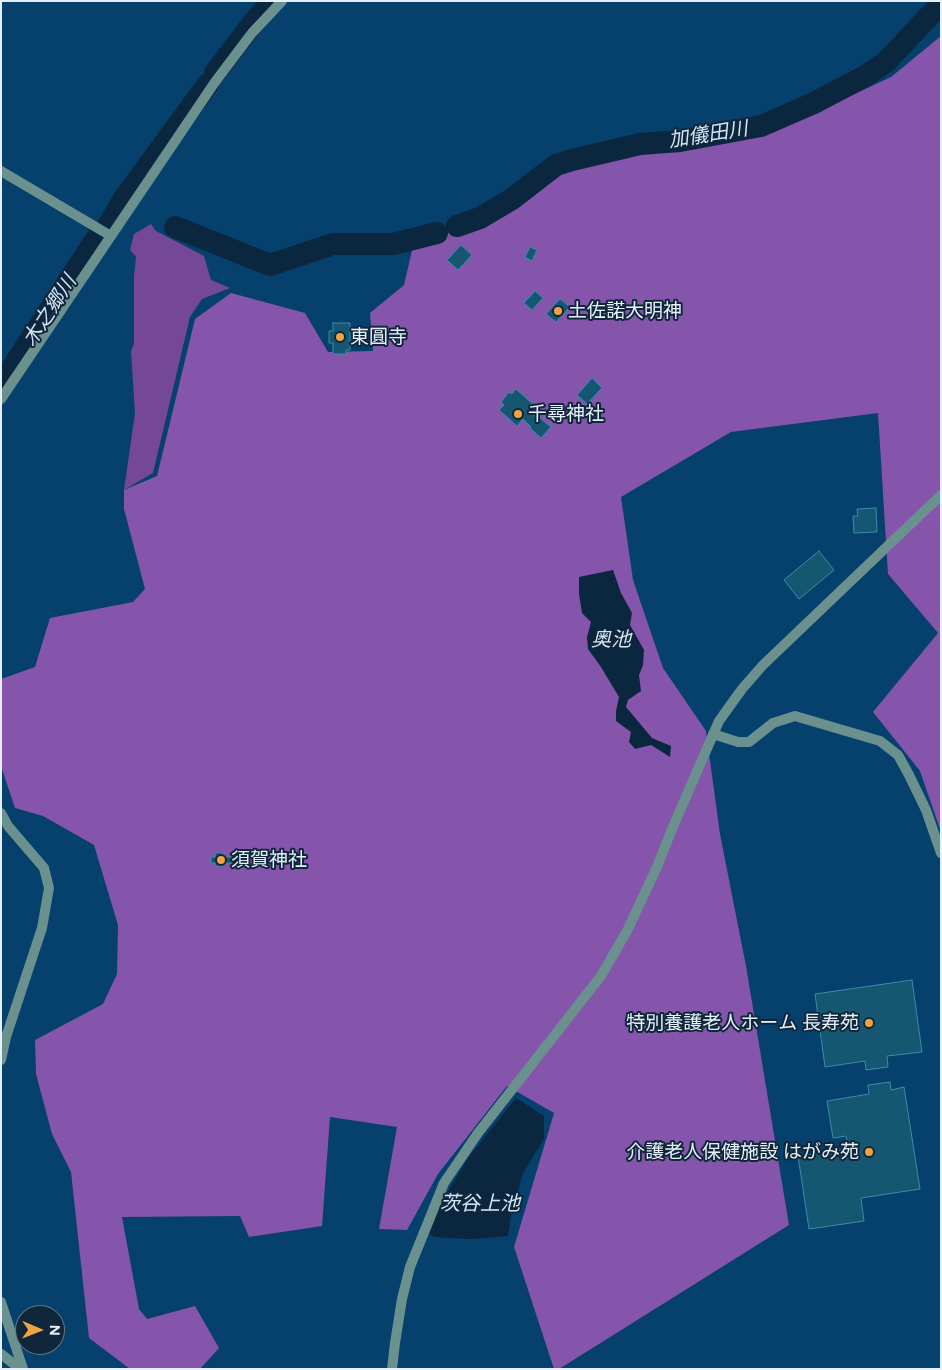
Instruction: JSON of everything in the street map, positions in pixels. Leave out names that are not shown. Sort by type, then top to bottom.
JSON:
[{"type":"street","points":[[1,399],[215,82],[252,33],[282,1]]},
{"type":"street","points":[[1,171],[111,236]]},
{"type":"street","points":[[392,1369],[402,1299],[410,1267],[444,1182],[478,1133],[610,961],[627,931],[657,867],[718,721],[763,665],[941,495]]},
{"type":"street","points":[[713,734],[738,742],[749,742],[773,723],[796,716],[880,741],[898,755],[909,775],[926,810],[941,853]]},
{"type":"street","points":[[1,813],[8,826],[44,868],[49,888],[42,928],[6,1036],[1,1060]]},
{"type":"street","points":[[1,1302],[21,1369]]},
{"type":"street","points":[[1,1354],[21,1369]]},
{"type":"shaded area","points":[[941,36],[941,832],[920,771],[873,712],[938,633],[888,574],[878,413],[731,432],[621,497],[633,580],[663,668],[706,731],[720,834],[746,966],[789,1225],[559,1369],[554,1369],[514,1247],[554,1113],[507,1086],[438,1174],[407,1230],[379,1229],[397,1127],[330,1117],[322,1226],[249,1237],[240,1216],[122,1217],[139,1309],[147,1319],[195,1306],[219,1348],[200,1369],[130,1369],[89,1338],[71,1172],[52,1134],[36,1074],[35,1040],[103,1004],[117,974],[118,925],[94,845],[43,816],[15,808],[1,766],[1,679],[35,667],[50,618],[133,602],[145,589],[124,509],[124,490],[157,476],[195,319],[231,293],[305,313],[328,352],[373,351],[370,313],[404,285],[413,246],[506,208],[553,177],[614,156],[769,134],[891,77]]},
{"type":"shaded area","points":[[151,224],[156,231],[204,256],[211,280],[230,288],[202,299],[190,317],[153,473],[124,490],[135,413],[131,351],[134,344],[134,276],[136,257],[130,250],[134,234]]},
{"type":"water","name":"奥池","points":[[613,570],[621,593],[632,613],[630,625],[644,650],[643,665],[639,675],[641,691],[628,700],[626,707],[652,738],[671,746],[670,757],[651,745],[635,749],[629,742],[631,732],[616,721],[619,697],[588,649],[587,637],[591,622],[582,613],[579,577]]},
{"type":"water","name":"茨谷上池","points":[[516,1098],[544,1116],[544,1139],[523,1173],[511,1216],[508,1236],[471,1239],[434,1237],[428,1233],[445,1196],[471,1154]]},
{"type":"building","points":[[461,245],[472,255],[458,270],[447,260]]},
{"type":"building","points":[[530,247],[537,250],[532,261],[525,257]]},
{"type":"building","points":[[535,291],[543,298],[532,310],[524,303]]},
{"type":"building","name":"土佐諾大明神","points":[[560,299],[570,307],[556,322],[546,314]]},
{"type":"building","name":"東圓寺","points":[[333,323],[350,323],[350,350],[346,350],[346,354],[333,354],[333,343],[329,343],[329,331],[333,331]]},
{"type":"building","points":[[592,378],[602,388],[587,404],[577,395]]},
{"type":"building","name":"千尋神社","points":[[516,389],[535,406],[530,412],[551,427],[541,438],[523,419],[517,426],[499,410],[504,405],[501,402],[509,392],[512,394]]},
{"type":"building","points":[[876,508],[877,532],[854,533],[853,516],[858,516],[857,509]]},
{"type":"building","points":[[819,551],[834,570],[799,599],[784,580]]},
{"type":"building","name":"須賀神社","points":[[215,853],[223,853],[223,857],[232,857],[232,863],[223,863],[223,866],[215,866],[215,863],[211,863],[211,857],[215,857]]},
{"type":"building","name":"特別養護老人ホーム 長寿苑","points":[[912,980],[922,1052],[887,1056],[888,1067],[866,1070],[865,1061],[825,1067],[815,994]]},
{"type":"building","name":"介護老人保健施設 はがみ苑","points":[[890,1082],[891,1090],[904,1087],[920,1189],[861,1198],[864,1221],[809,1229],[798,1156],[848,1149],[846,1136],[833,1138],[827,1101],[869,1094],[868,1085]]},
{"type":"waterway","name":"木之郷川","points":[[215,73],[256,19],[273,1]]},
{"type":"waterway","name":"加儀田川","points":[[457,226],[480,218],[512,199],[556,165],[640,144],[680,141],[761,126],[814,103],[867,75],[886,62],[941,5]]},
{"type":"waterway","name":"木之郷川","points":[[108,226],[123,200],[208,84]]},
{"type":"waterway","name":"加儀田川","points":[[175,227],[270,265],[333,244],[393,244],[437,233]]},
{"type":"waterway","name":"木之郷川","points":[[1,385],[98,236]]},
{"type":"place","name":"土佐諾大明神","points":[[558,311]]},
{"type":"place","name":"東圓寺","points":[[340,337]]},
{"type":"place","name":"千尋神社","points":[[518,414]]},
{"type":"place","name":"須賀神社","points":[[221,860]]},
{"type":"place","name":"特別養護老人ホーム 長寿苑","points":[[869,1023]]},
{"type":"place","name":"介護老人保健施設 はがみ苑","points":[[869,1152]]}]
